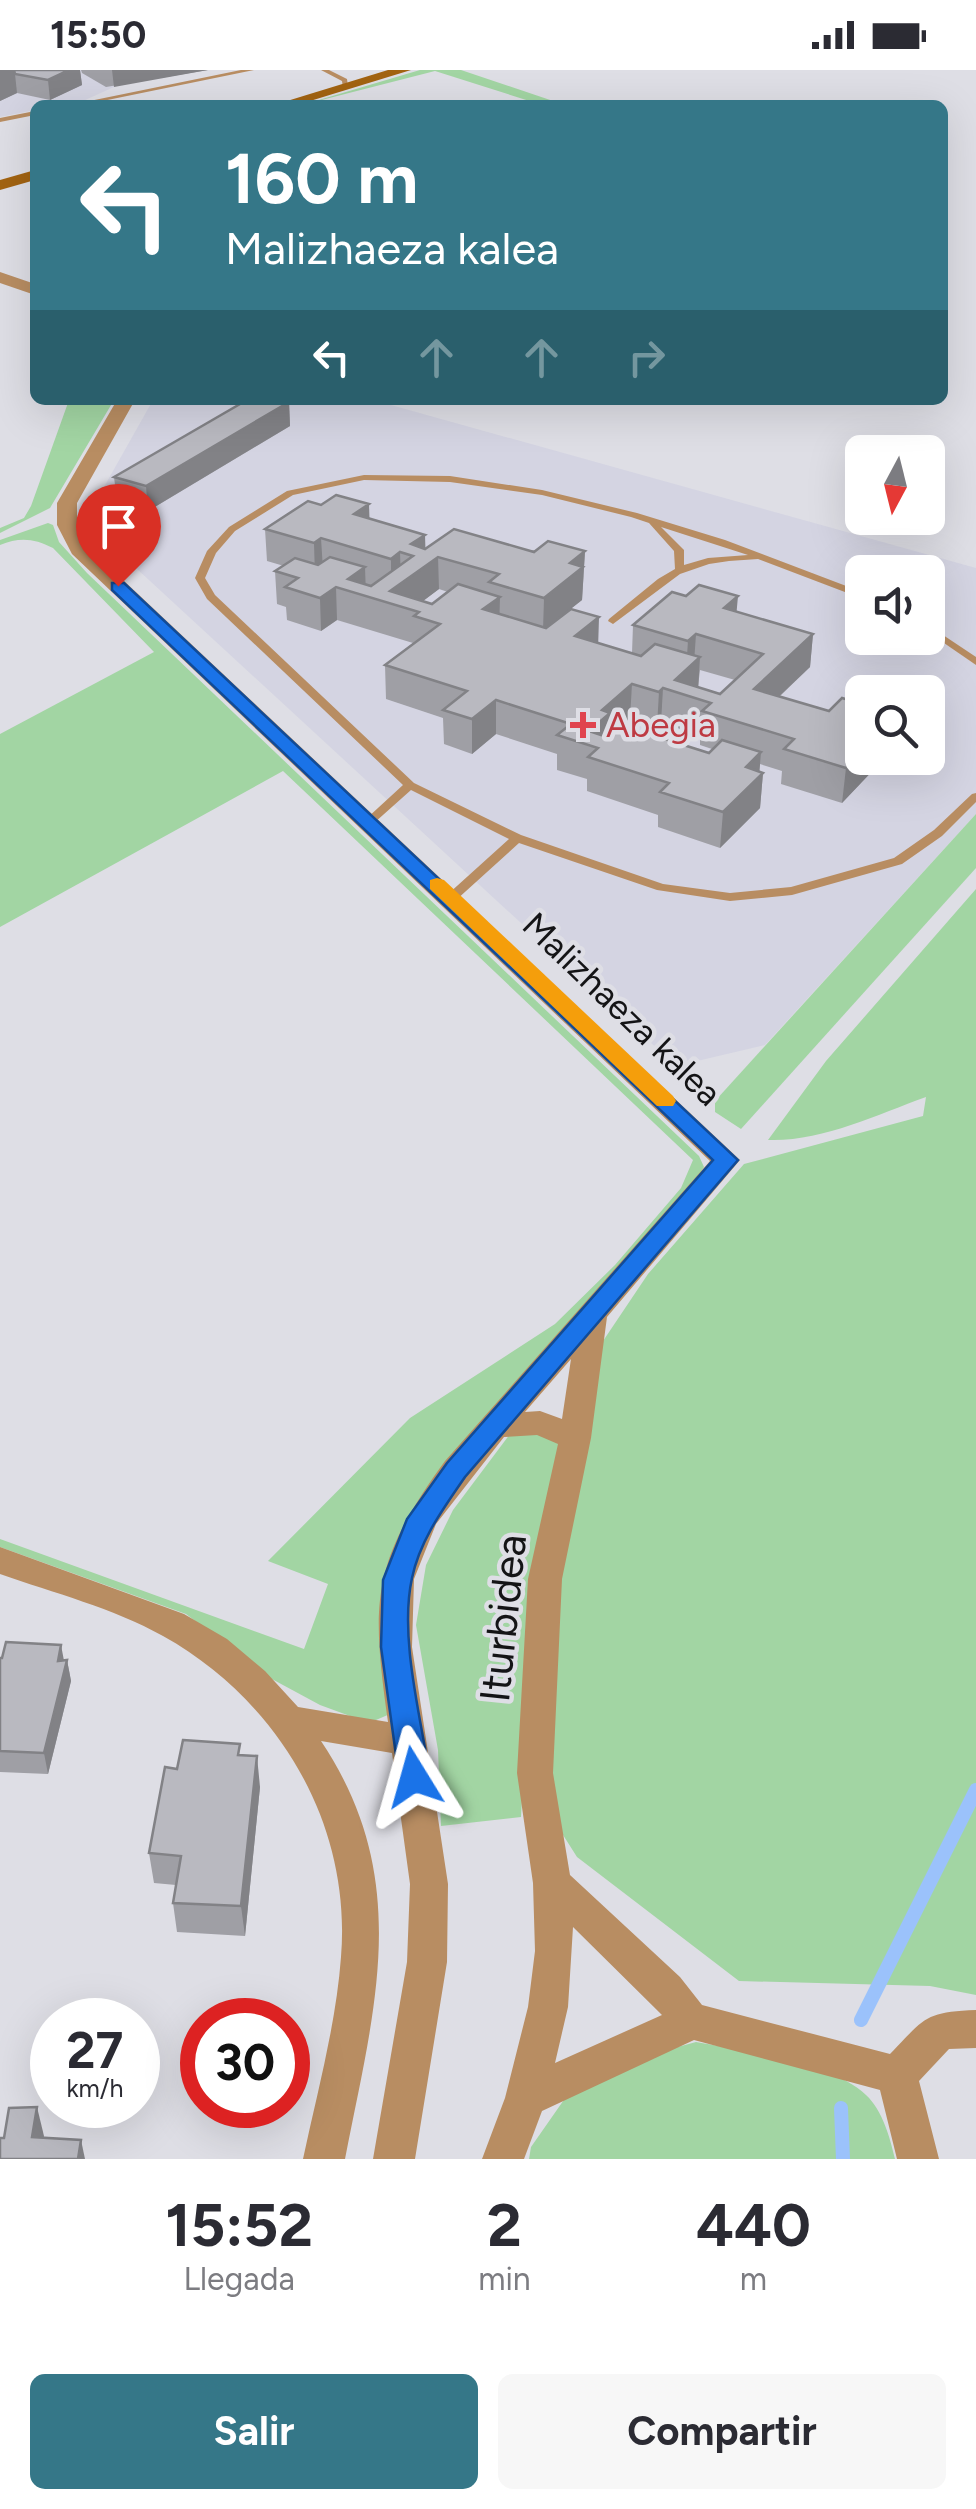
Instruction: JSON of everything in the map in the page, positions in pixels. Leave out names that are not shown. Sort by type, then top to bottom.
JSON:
[{"type":"street","points":[[292,100],[344,78],[367,80],[392,71]]},
{"type":"street","points":[[0,184],[30,175]]},
{"type":"street","points":[[0,276],[30,288]]},
{"type":"street","name":"Malizhaeza kalea","points":[[123,405],[70,494],[65,513],[70,537],[95,566],[726,1160],[456,1470],[421,1519],[397,1580],[395,1647],[429,1884],[428,1962],[394,2159]]},
{"type":"street","name":"Iturbidea","points":[[503,2159],[526,2098],[548,2006],[554,1951],[552,1883],[535,1773],[545,1578],[575,1438],[592,1315]]},
{"type":"street","points":[[498,1425],[540,1424],[575,1438]]},
{"type":"street","points":[[0,1560],[173,1624],[211,1648],[289,1721],[329,1786],[350,1844],[360,1897],[361,1954],[324,2159]]},
{"type":"street","points":[[289,1721],[410,1741]]},
{"type":"street","points":[[552,1883],[666,1990],[690,2020],[898,2075]]},
{"type":"street","points":[[526,2098],[690,2020]]},
{"type":"street","points":[[898,2075],[940,2030],[976,2029]]},
{"type":"street","points":[[898,2075],[918,2159]]},
{"type":"lane","points":[[98,100],[251,70]]},
{"type":"lane","points":[[324,70],[344,78]]},
{"type":"lane","points":[[0,120],[30,114]]},
{"type":"lane","points":[[845,588],[774,559],[645,517],[518,487],[375,478],[331,483],[266,503],[220,541],[204,562],[200,578],[211,596],[410,785],[516,838],[661,887],[730,897],[792,891],[898,861],[938,833],[976,796]]},
{"type":"lane","points":[[645,517],[670,537],[679,550],[679,567]]},
{"type":"lane","points":[[613,621],[679,567],[698,560],[774,559]]},
{"type":"lane","points":[[945,640],[976,662]]},
{"type":"lane","points":[[370,822],[410,785]]},
{"type":"lane","points":[[451,898],[516,838]]},
{"type":"shaded area","points":[[0,70],[201,70],[116,86],[85,100],[30,100],[30,111],[0,117]]},
{"type":"shaded area","name":"Abegia","points":[[150,405],[391,405],[845,532],[845,535],[929,555],[845,555],[845,655],[945,655],[945,559],[976,568],[976,814],[765,1045],[676,1066],[98,533],[91,510]]},
{"type":"green space","points":[[420,70],[461,70],[550,100],[526,100],[435,71],[319,100]]},
{"type":"green space","points":[[67,405],[111,405],[50,508],[0,533],[0,528],[24,518]]},
{"type":"green space","points":[[48,523],[53,525],[59,542],[87,573],[699,1156],[704,1167],[686,1196],[432,1480],[402,1535],[390,1714],[369,1723],[320,1705],[270,1678],[186,1614],[0,1547],[0,1539],[304,1649],[328,1584],[268,1561],[410,1418],[555,1324],[615,1265],[681,1188],[693,1160],[283,771],[0,927],[0,734],[154,652],[53,548],[26,540],[0,545],[0,540]]},
{"type":"green space","points":[[976,814],[976,868],[741,1129],[715,1112],[715,1101]]},
{"type":"green space","points":[[976,889],[976,1995],[930,1986],[739,1981],[577,1857],[551,1816],[558,1560],[601,1344],[648,1274],[744,1164],[923,1116],[926,1097],[828,1132],[768,1140],[826,1061]]},
{"type":"green space","points":[[513,1430],[541,1432],[564,1446],[535,1564],[521,1817],[441,1826],[438,1750],[416,1625],[426,1565],[453,1510]]},
{"type":"green space","points":[[696,2042],[810,2066],[851,2084],[877,2109],[895,2159],[529,2159],[531,2147],[568,2094],[626,2061]]},
{"type":"building","points":[[14,70],[69,70],[48,80],[15,74]]},
{"type":"building","points":[[238,405],[284,405],[146,486],[114,477]]},
{"type":"building","points":[[336,495],[369,504],[354,514],[425,535],[411,544],[425,549],[454,529],[534,552],[548,541],[585,551],[570,563],[583,567],[544,598],[489,582],[499,574],[438,557],[390,591],[432,604],[458,584],[500,597],[483,609],[546,628],[571,609],[599,617],[575,636],[641,656],[655,644],[700,657],[675,680],[720,694],[763,654],[696,634],[688,641],[633,625],[672,592],[686,596],[699,585],[738,596],[724,608],[813,634],[754,689],[829,711],[845,699],[845,768],[784,749],[794,739],[702,711],[711,703],[663,688],[659,692],[632,684],[602,710],[610,713],[589,731],[607,737],[620,725],[709,753],[722,740],[761,752],[746,767],[763,773],[723,812],[660,792],[669,783],[588,757],[598,748],[557,735],[571,724],[496,700],[472,719],[443,710],[467,691],[385,665],[440,624],[414,616],[419,612],[336,587],[320,598],[285,587],[298,578],[275,571],[295,558],[318,565],[330,557],[365,567],[348,579],[371,586],[413,556],[400,552],[391,559],[321,538],[314,543],[265,529],[308,501],[321,505]]},
{"type":"building","points":[[6,1642],[61,1645],[58,1661],[67,1660],[44,1753],[0,1751],[0,1658]]},
{"type":"building","points":[[183,1740],[240,1744],[238,1755],[257,1756],[241,1906],[173,1903],[181,1856],[149,1853],[165,1767],[177,1769]]},
{"type":"building","points":[[30,2107],[32,2137],[81,2140],[78,2159],[0,2159],[0,2138],[4,2138],[9,2108]]},
{"type":"waterway","points":[[861,2020],[976,1790]]},
{"type":"waterway","points":[[841,2108],[843,2159]]},
{"type":"slow traffic","points":[[437,885],[665,1101]]},
{"type":"place","name":"Abegia","points":[[583,725]]},
{"type":"route","points":[[118,586],[726,1160],[716,1177],[456,1470],[421,1519],[397,1580],[395,1647],[414,1777]]}]
